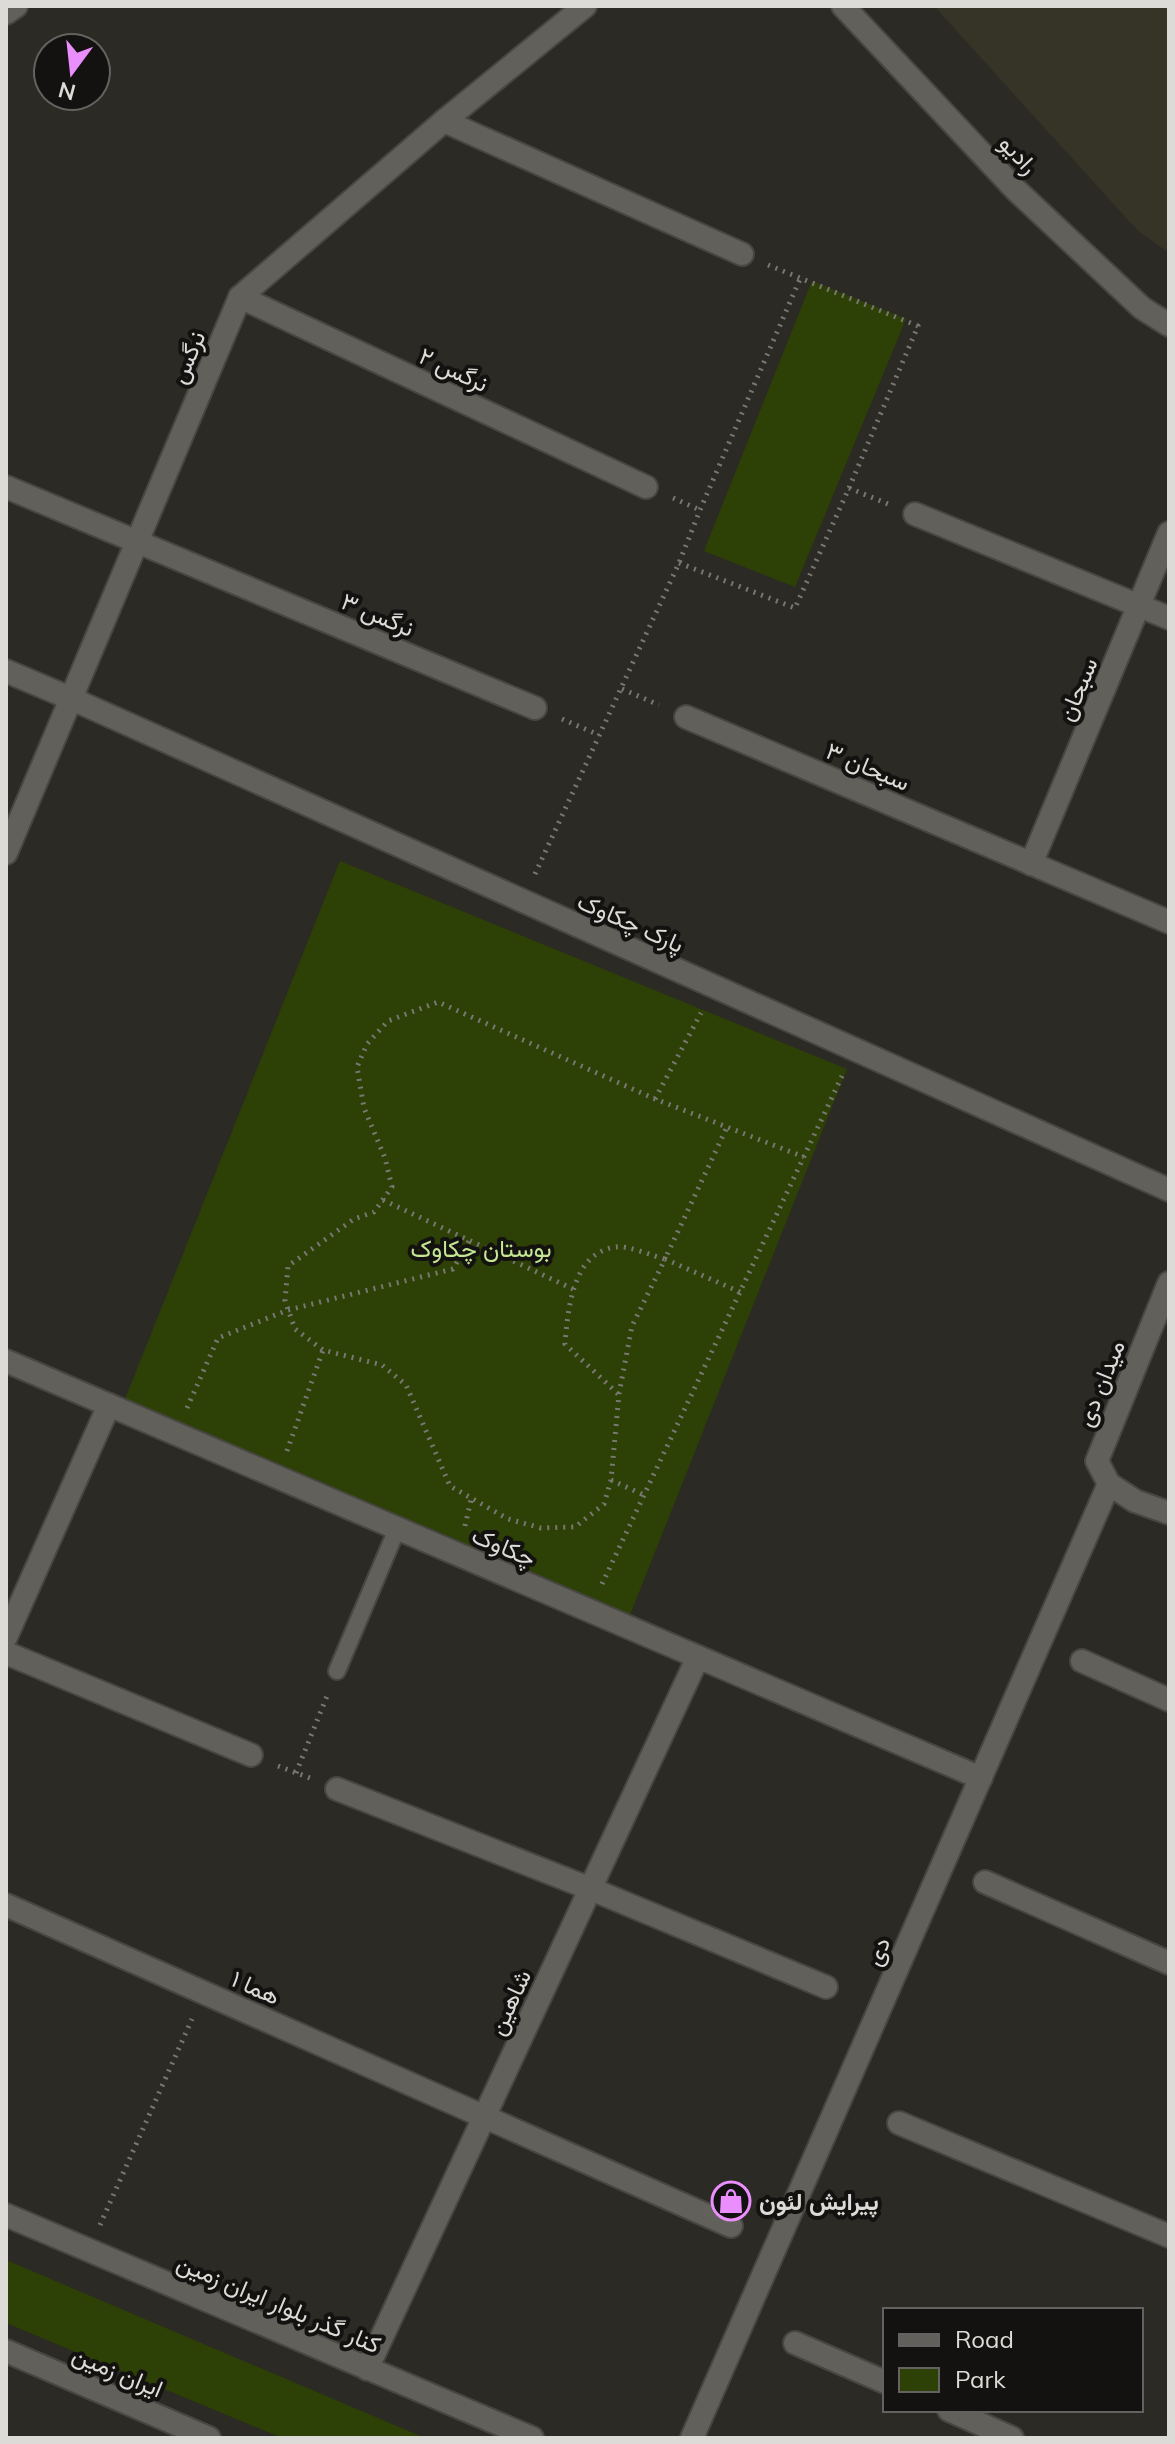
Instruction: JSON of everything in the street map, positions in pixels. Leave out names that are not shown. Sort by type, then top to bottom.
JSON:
[{"type":"street","points":[[6,13],[16,6]]},
{"type":"street","name":"نرگس","points":[[6,853],[240,297],[444,121],[585,6]]},
{"type":"street","name":"رادیو","points":[[843,6],[1016,190],[1142,308],[1169,325]]},
{"type":"street","points":[[444,121],[742,254]]},
{"type":"street","name":"نرگس ۲","points":[[240,297],[646,487]]},
{"type":"street","name":"نرگس ۳","points":[[6,487],[535,708]]},
{"type":"street","points":[[915,514],[1169,618]]},
{"type":"street","name":"سبحان","points":[[1031,864],[1169,533]]},
{"type":"street","name":"پارک چکاوک","points":[[6,671],[1169,1190]]},
{"type":"street","name":"سبحان ۳","points":[[686,717],[1169,922]]},
{"type":"street","name":"میدان دی","points":[[1109,1484],[1097,1461],[1169,1283]]},
{"type":"street","name":"چکاوک","points":[[6,1361],[981,1778]]},
{"type":"street","points":[[6,1637],[109,1405]]},
{"type":"street","points":[[1109,1484],[1135,1501],[1169,1513]]},
{"type":"street","name":"دی","points":[[692,2438],[1109,1484]]},
{"type":"street","points":[[6,1653],[251,1755]]},
{"type":"street","name":"شاهین","points":[[367,2369],[698,1657]]},
{"type":"street","points":[[1082,1661],[1169,1700]]},
{"type":"street","points":[[337,1789],[591,1889],[826,1987]]},
{"type":"street","points":[[985,1882],[1169,1963]]},
{"type":"street","name":"هما ۱","points":[[6,1905],[731,2226]]},
{"type":"street","points":[[899,2123],[1169,2236]]},
{"type":"street","name":"کنار گذر بلوار ایران زمین","points":[[6,2215],[532,2438]]},
{"type":"street","points":[[795,2343],[883,2381]]},
{"type":"street","name":"ایران زمین","points":[[6,2351],[209,2438]]},
{"type":"street","points":[[954,2412],[1012,2438]]},
{"type":"lane","points":[[337,1671],[397,1529]]},
{"type":"path","points":[[522,902],[679,563],[800,279],[918,326],[795,608],[679,563]]},
{"type":"path","points":[[849,488],[915,514]]},
{"type":"path","points":[[622,689],[686,717]]},
{"type":"path","points":[[535,708],[599,735]]},
{"type":"path","points":[[655,1099],[714,988]]},
{"type":"path","points":[[727,1127],[632,1326],[619,1394],[611,1480],[604,1504],[575,1527],[541,1528],[508,1519],[450,1486],[406,1385],[382,1365],[323,1350],[295,1329],[285,1301],[288,1266],[354,1219],[374,1212],[392,1187],[385,1158],[364,1108],[357,1067],[367,1044],[388,1021],[438,1002],[655,1099],[727,1127],[804,1157]]},
{"type":"path","points":[[589,1611],[854,1050]]},
{"type":"path","points":[[383,1200],[573,1289]]},
{"type":"path","points":[[175,1433],[218,1338],[288,1310],[453,1269],[469,1241]]},
{"type":"path","points":[[619,1394],[565,1344],[568,1310],[577,1275],[598,1254],[617,1246],[665,1259],[740,1292]]},
{"type":"path","points":[[277,1478],[323,1350]]},
{"type":"path","points":[[611,1480],[644,1495]]},
{"type":"path","points":[[296,1773],[337,1671]]},
{"type":"path","points":[[251,1755],[337,1789]]},
{"type":"path","points":[[88,2250],[204,1993]]},
{"type":"shaded area","points":[[934,6],[1169,6],[1169,253],[1138,231]]},
{"type":"green space","points":[[812,281],[906,319],[795,587],[704,551]]},
{"type":"green space","name":"بوستان چکاوک","points":[[340,861],[847,1069],[628,1620],[123,1404]]},
{"type":"green space","points":[[6,2260],[425,2438],[282,2438],[6,2323]]},
{"type":"place","name":"پیرایش لئون","points":[[731,2201]]}]
